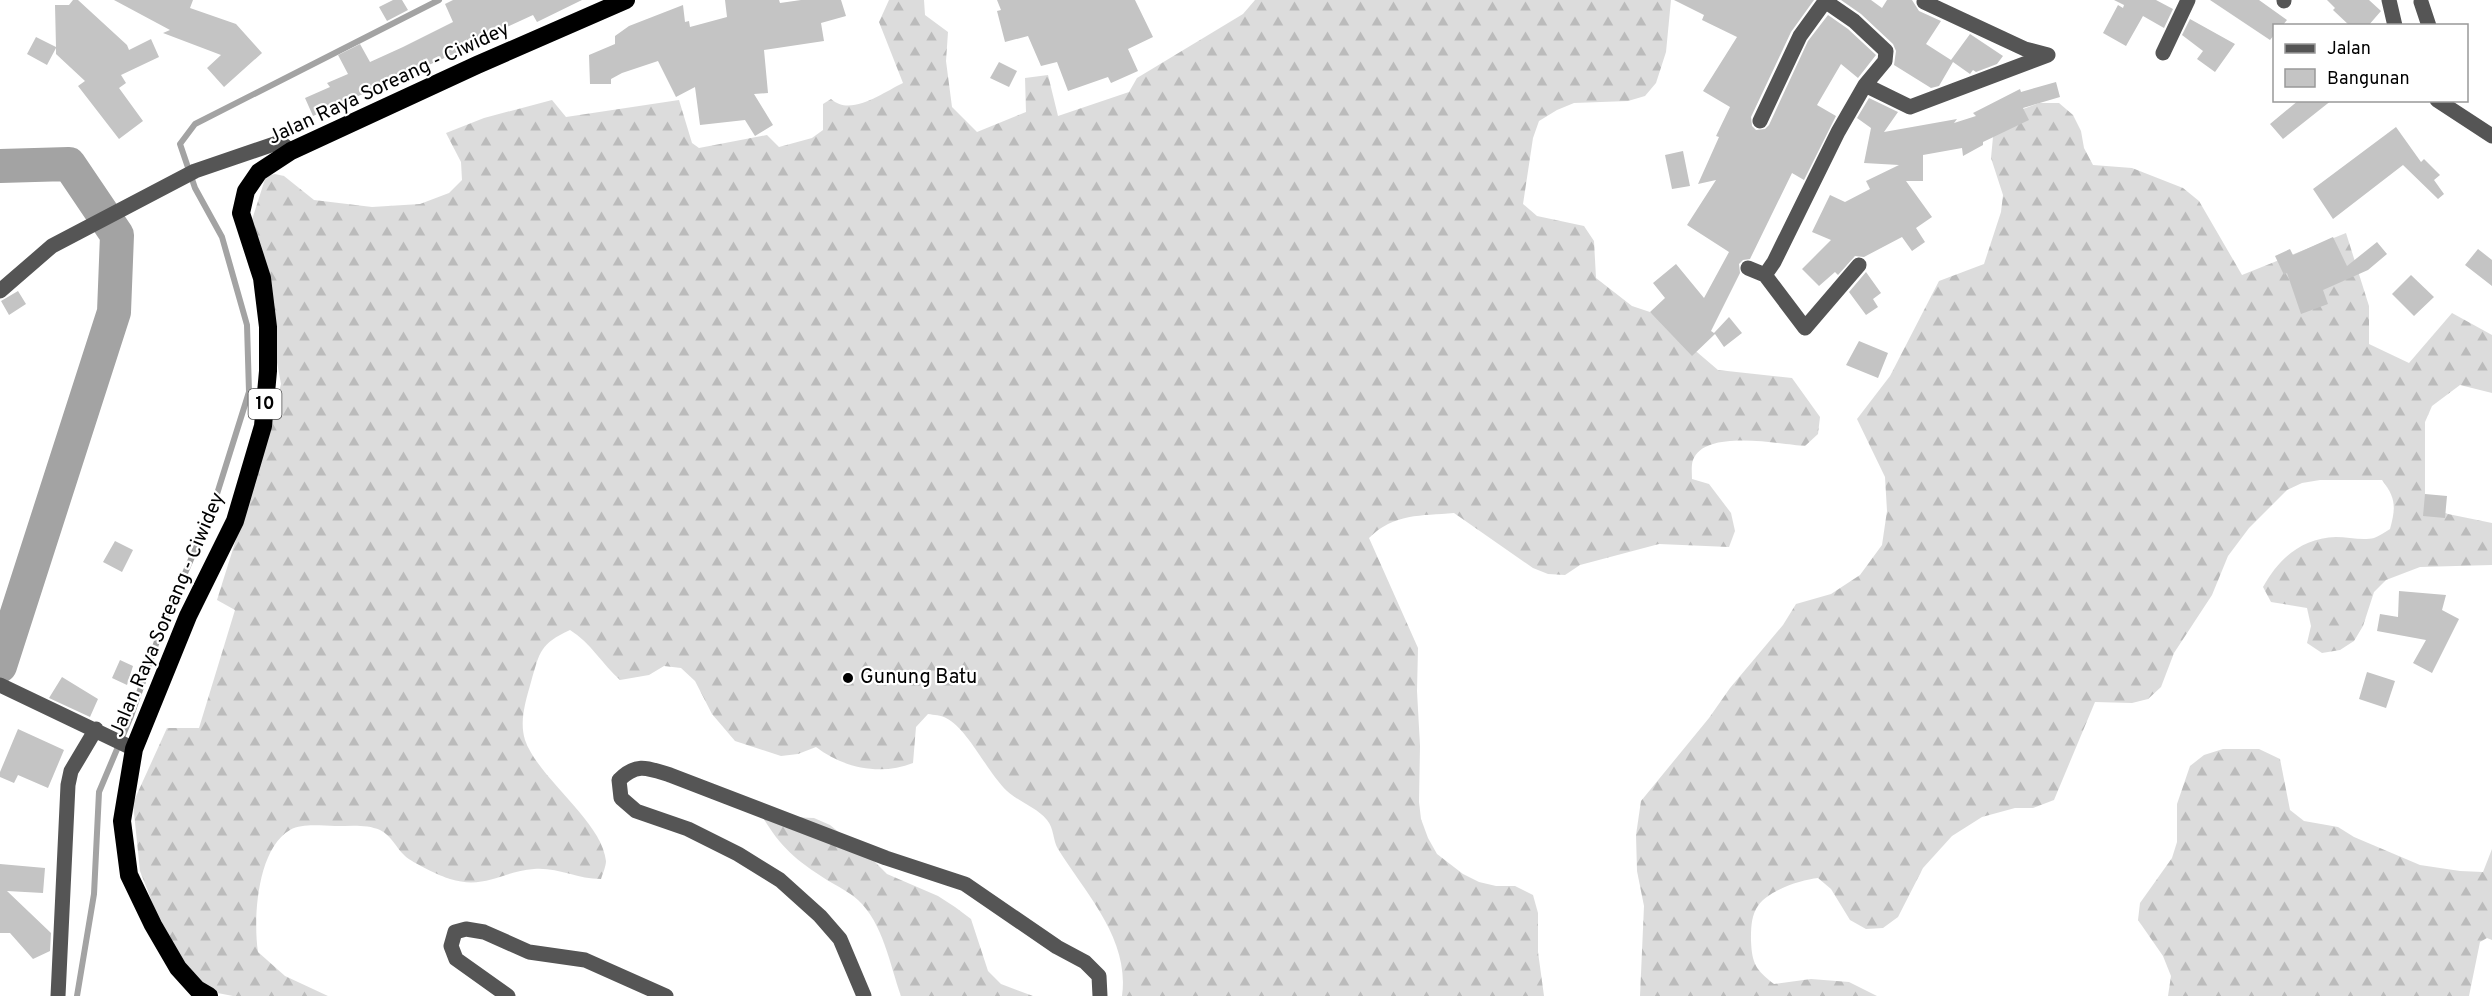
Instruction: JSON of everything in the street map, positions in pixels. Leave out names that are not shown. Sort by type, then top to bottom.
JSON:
[{"type":"highway","name":"Jalan Raya Soreang - Ciwidey","points":[[209,996],[196,989],[178,968],[153,926],[129,875],[122,821],[125,745],[235,521],[262,426],[267,382],[268,327],[262,278],[241,213],[246,191],[259,172],[291,151],[477,65],[626,0]]},
{"type":"street","points":[[2163,53],[2188,0]]},
{"type":"street","points":[[2389,0],[2395,24]]},
{"type":"street","points":[[1760,121],[1800,36],[1825,1],[1854,21],[1886,51],[1885,61],[1864,85],[1838,132],[1774,262],[1764,275]]},
{"type":"street","points":[[1864,85],[1910,107],[2048,55],[2025,49],[1924,2]]},
{"type":"street","points":[[2421,2],[2428,24]]},
{"type":"street","points":[[2440,102],[2492,136]]},
{"type":"street","points":[[0,291],[52,246],[195,171],[280,142],[291,151]]},
{"type":"street","points":[[1748,268],[1764,275],[1805,328],[1859,265]]},
{"type":"street","points":[[0,685],[96,729],[125,745]]},
{"type":"street","points":[[58,996],[68,784],[71,771],[96,729]]},
{"type":"street","points":[[864,996],[840,939],[820,916],[780,880],[738,854],[688,829],[636,811],[621,798],[619,780],[630,770],[645,768],[670,775],[886,858],[965,884],[1057,947],[1085,962],[1099,976],[1101,996]]},
{"type":"street","points":[[508,996],[456,959],[451,946],[455,932],[466,929],[484,932],[530,952],[585,960],[666,996]]},
{"type":"green space","points":[[889,0],[924,0],[925,15],[948,32],[946,61],[952,107],[977,132],[1026,112],[1025,78],[1048,75],[1058,116],[1129,92],[1137,78],[1243,14],[1255,0],[1671,0],[1666,52],[1656,83],[1645,96],[1628,101],[1574,103],[1539,121],[1533,138],[1523,204],[1537,216],[1584,226],[1594,241],[1596,278],[1632,306],[1650,312],[1718,370],[1792,378],[1820,417],[1818,434],[1805,446],[1761,441],[1727,441],[1712,444],[1700,450],[1692,462],[1692,479],[1709,484],[1731,513],[1735,531],[1729,547],[1659,544],[1580,565],[1565,575],[1548,574],[1533,568],[1454,513],[1398,520],[1378,530],[1369,538],[1418,648],[1419,802],[1421,819],[1428,838],[1437,854],[1463,874],[1479,882],[1496,886],[1515,886],[1533,895],[1538,913],[1538,952],[1544,996],[1122,996],[1123,975],[1113,936],[1093,900],[1058,849],[1049,823],[1043,815],[1007,791],[962,731],[946,718],[928,714],[916,727],[913,763],[901,767],[875,769],[850,765],[816,747],[798,754],[781,756],[735,741],[712,714],[695,681],[681,668],[664,666],[649,675],[620,680],[584,641],[570,630],[547,644],[539,656],[525,703],[523,733],[532,754],[582,815],[602,846],[606,861],[601,879],[534,869],[484,881],[462,882],[414,862],[402,853],[388,835],[375,828],[301,826],[290,830],[279,839],[270,852],[264,868],[257,904],[258,952],[285,976],[328,996],[233,996],[197,989],[178,968],[140,871],[133,803],[167,728],[199,728],[235,610],[217,600],[268,437],[281,384],[251,223],[266,176],[275,174],[284,176],[314,200],[372,207],[420,204],[449,193],[462,180],[461,162],[446,133],[484,118],[552,100],[566,117],[679,100],[692,143],[699,148],[767,135],[779,147],[812,138],[823,130],[823,104],[831,99],[848,106],[867,102],[903,83],[879,22]]},
{"type":"green space","points":[[2039,103],[2059,103],[2073,115],[2081,131],[2084,148],[2093,165],[2132,168],[2183,188],[2199,201],[2242,275],[2346,233],[2369,306],[2369,344],[2409,363],[2452,313],[2492,335],[2492,393],[2460,385],[2432,406],[2425,422],[2425,494],[2432,507],[2448,514],[2492,523],[2492,565],[2420,567],[2386,580],[2374,592],[2363,626],[2354,641],[2340,650],[2322,653],[2307,643],[2311,626],[2307,608],[2271,602],[2263,587],[2284,559],[2312,541],[2336,537],[2370,539],[2390,529],[2394,503],[2382,480],[2320,480],[2302,483],[2287,490],[2249,528],[2228,556],[2212,595],[2174,653],[2161,687],[2148,699],[2132,703],[2095,702],[2054,800],[2033,808],[2015,808],[1982,817],[1952,836],[1923,868],[1898,917],[1883,928],[1866,929],[1850,920],[1831,889],[1818,878],[1802,881],[1775,892],[1756,909],[1752,924],[1752,955],[1759,970],[1774,984],[1811,979],[1849,982],[1877,996],[1640,996],[1644,906],[1637,871],[1636,835],[1641,801],[1783,625],[1796,604],[1831,594],[1860,575],[1882,545],[1887,511],[1885,477],[1857,419],[1890,376],[1939,281],[1984,264],[2001,212],[2003,195],[1991,158],[1993,137],[2023,109]]},
{"type":"green space","points":[[2223,749],[2259,749],[2280,759],[2290,810],[2304,821],[2338,827],[2354,837],[2420,865],[2483,872],[2492,849],[2492,940],[2487,938],[2480,942],[2469,996],[2168,996],[2171,976],[2163,956],[2138,920],[2140,903],[2172,858],[2177,842],[2177,804],[2190,766],[2204,755]]},
{"type":"green space","points":[[762,816],[814,818],[830,825],[887,874],[938,896],[955,907],[971,919],[988,971],[1001,984],[1033,996],[901,996],[880,932],[867,909],[854,897],[816,873],[790,852],[776,837]]},
{"type":"building","points":[[73,0],[78,0],[127,45],[129,50],[151,39],[159,57],[121,75],[126,83],[119,88],[143,121],[119,139],[78,86],[85,81],[56,54],[56,48],[47,65],[27,54],[36,37],[56,47],[55,5],[69,5]]},
{"type":"building","points":[[114,0],[193,0],[190,8],[236,24],[262,53],[224,87],[207,68],[221,55],[163,33],[170,30]]},
{"type":"building","points":[[393,0],[402,0],[408,10],[387,21],[379,7]]},
{"type":"building","points":[[453,0],[582,0],[537,22],[533,15],[507,27],[508,30],[313,116],[305,98],[330,87],[327,83],[348,74],[338,55],[360,44],[370,62],[403,47],[453,22],[445,4]]},
{"type":"building","points":[[725,0],[779,0],[780,3],[801,0],[841,0],[846,16],[821,23],[824,41],[764,50],[768,93],[754,94],[773,125],[755,136],[745,120],[700,125],[695,87],[676,97],[658,61],[622,73],[611,79],[611,84],[590,84],[589,55],[615,44],[615,36],[629,26],[683,5],[685,22],[689,21],[690,27],[727,17]]},
{"type":"building","points":[[997,0],[1135,0],[1153,37],[1128,49],[1138,71],[1111,83],[1108,77],[1068,91],[1057,62],[1041,66],[1028,36],[1005,42],[997,11],[1001,10]]},
{"type":"building","points":[[1674,0],[1814,0],[1791,32],[1751,117],[1752,126],[1756,130],[1765,129],[1769,125],[1808,41],[1828,15],[1848,29],[1876,55],[1858,78],[1841,64],[1817,105],[1836,116],[1804,180],[1792,173],[1750,259],[1743,260],[1739,264],[1740,273],[1711,331],[1714,333],[1729,317],[1742,333],[1724,347],[1715,334],[1692,356],[1650,312],[1665,298],[1653,283],[1676,264],[1704,298],[1729,252],[1687,225],[1716,180],[1698,184],[1730,107],[1703,91],[1737,37],[1702,20],[1704,15]]},
{"type":"building","points":[[1841,0],[1871,0],[1882,8],[1887,0],[1912,0],[1919,11],[1941,21],[1926,44],[1951,60],[1970,34],[2003,56],[1997,64],[1976,72],[1973,70],[1970,74],[1953,62],[1939,86],[1931,88],[1894,65],[1896,51],[1893,44],[1861,14]]},
{"type":"building","points":[[2114,0],[2156,0],[2173,9],[2164,28],[2143,16],[2126,46],[2103,33],[2118,5],[2123,8],[2124,5]]},
{"type":"building","points":[[2210,0],[2259,0],[2287,20],[2284,24],[2273,24],[2273,36],[2270,40]]},
{"type":"building","points":[[2327,0],[2369,0],[2381,11],[2370,24],[2348,24],[2333,10],[2335,8]]},
{"type":"building","points":[[2190,19],[2235,44],[2215,72],[2197,59],[2203,51],[2182,35]]},
{"type":"building","points":[[999,62],[1017,71],[1009,87],[990,78]]},
{"type":"building","points":[[2056,82],[2060,97],[2023,108],[2029,120],[1983,142],[1983,145],[1963,156],[1962,148],[1923,155],[1923,181],[1906,181],[1932,217],[1916,228],[1925,242],[1912,251],[1902,237],[1864,257],[1855,256],[1838,275],[1835,272],[1819,286],[1802,269],[1831,240],[1812,232],[1830,195],[1845,202],[1870,189],[1866,181],[1899,165],[1864,163],[1871,128],[1857,118],[1869,98],[1898,112],[1884,132],[1957,119],[1954,123],[1976,116],[1973,113],[2020,89],[2021,92]]},
{"type":"building","points":[[2297,102],[2329,102],[2283,139],[2270,124]]},
{"type":"building","points":[[2396,127],[2421,162],[2424,159],[2440,175],[2434,180],[2444,194],[2438,199],[2403,165],[2333,219],[2313,189]]},
{"type":"building","points":[[1683,151],[1690,186],[1672,189],[1665,155]]},
{"type":"building","points":[[2333,237],[2347,266],[2377,242],[2387,254],[2368,270],[2323,290],[2328,304],[2301,314],[2287,273],[2284,275],[2275,256],[2290,249],[2293,255]]},
{"type":"building","points":[[2478,249],[2492,260],[2492,286],[2465,265]]},
{"type":"building","points":[[1866,272],[1881,293],[1873,299],[1878,307],[1866,315],[1849,292]]},
{"type":"building","points":[[2411,275],[2434,297],[2414,316],[2392,294]]},
{"type":"building","points":[[18,291],[26,304],[9,315],[1,301]]},
{"type":"building","points":[[1859,341],[1888,353],[1878,378],[1846,365]]},
{"type":"building","points":[[2425,494],[2447,496],[2445,518],[2423,516]]},
{"type":"building","points":[[115,541],[133,550],[122,572],[103,562]]},
{"type":"building","points":[[2399,591],[2446,595],[2442,610],[2459,619],[2432,673],[2413,663],[2426,640],[2377,631],[2380,614],[2398,617]]},
{"type":"building","points":[[120,660],[133,666],[127,685],[112,678]]},
{"type":"building","points":[[2367,672],[2395,681],[2386,708],[2359,699]]},
{"type":"building","points":[[62,677],[98,699],[90,717],[49,698]]},
{"type":"building","points":[[18,729],[64,750],[48,788],[18,775],[14,783],[0,777]]},
{"type":"building","points":[[0,864],[45,868],[43,893],[7,891],[51,933],[50,951],[33,959],[10,933],[0,933]]},
{"type":"waterway","points":[[77,996],[94,894],[99,792],[131,716],[163,624],[211,513],[249,392],[247,325],[222,237],[195,188],[180,144],[195,124],[439,0]]},
{"type":"waterway","points":[[0,166],[69,164],[117,235],[114,312],[0,666]]},
{"type":"place","name":"Gunung Batu","points":[[848,678]]}]
